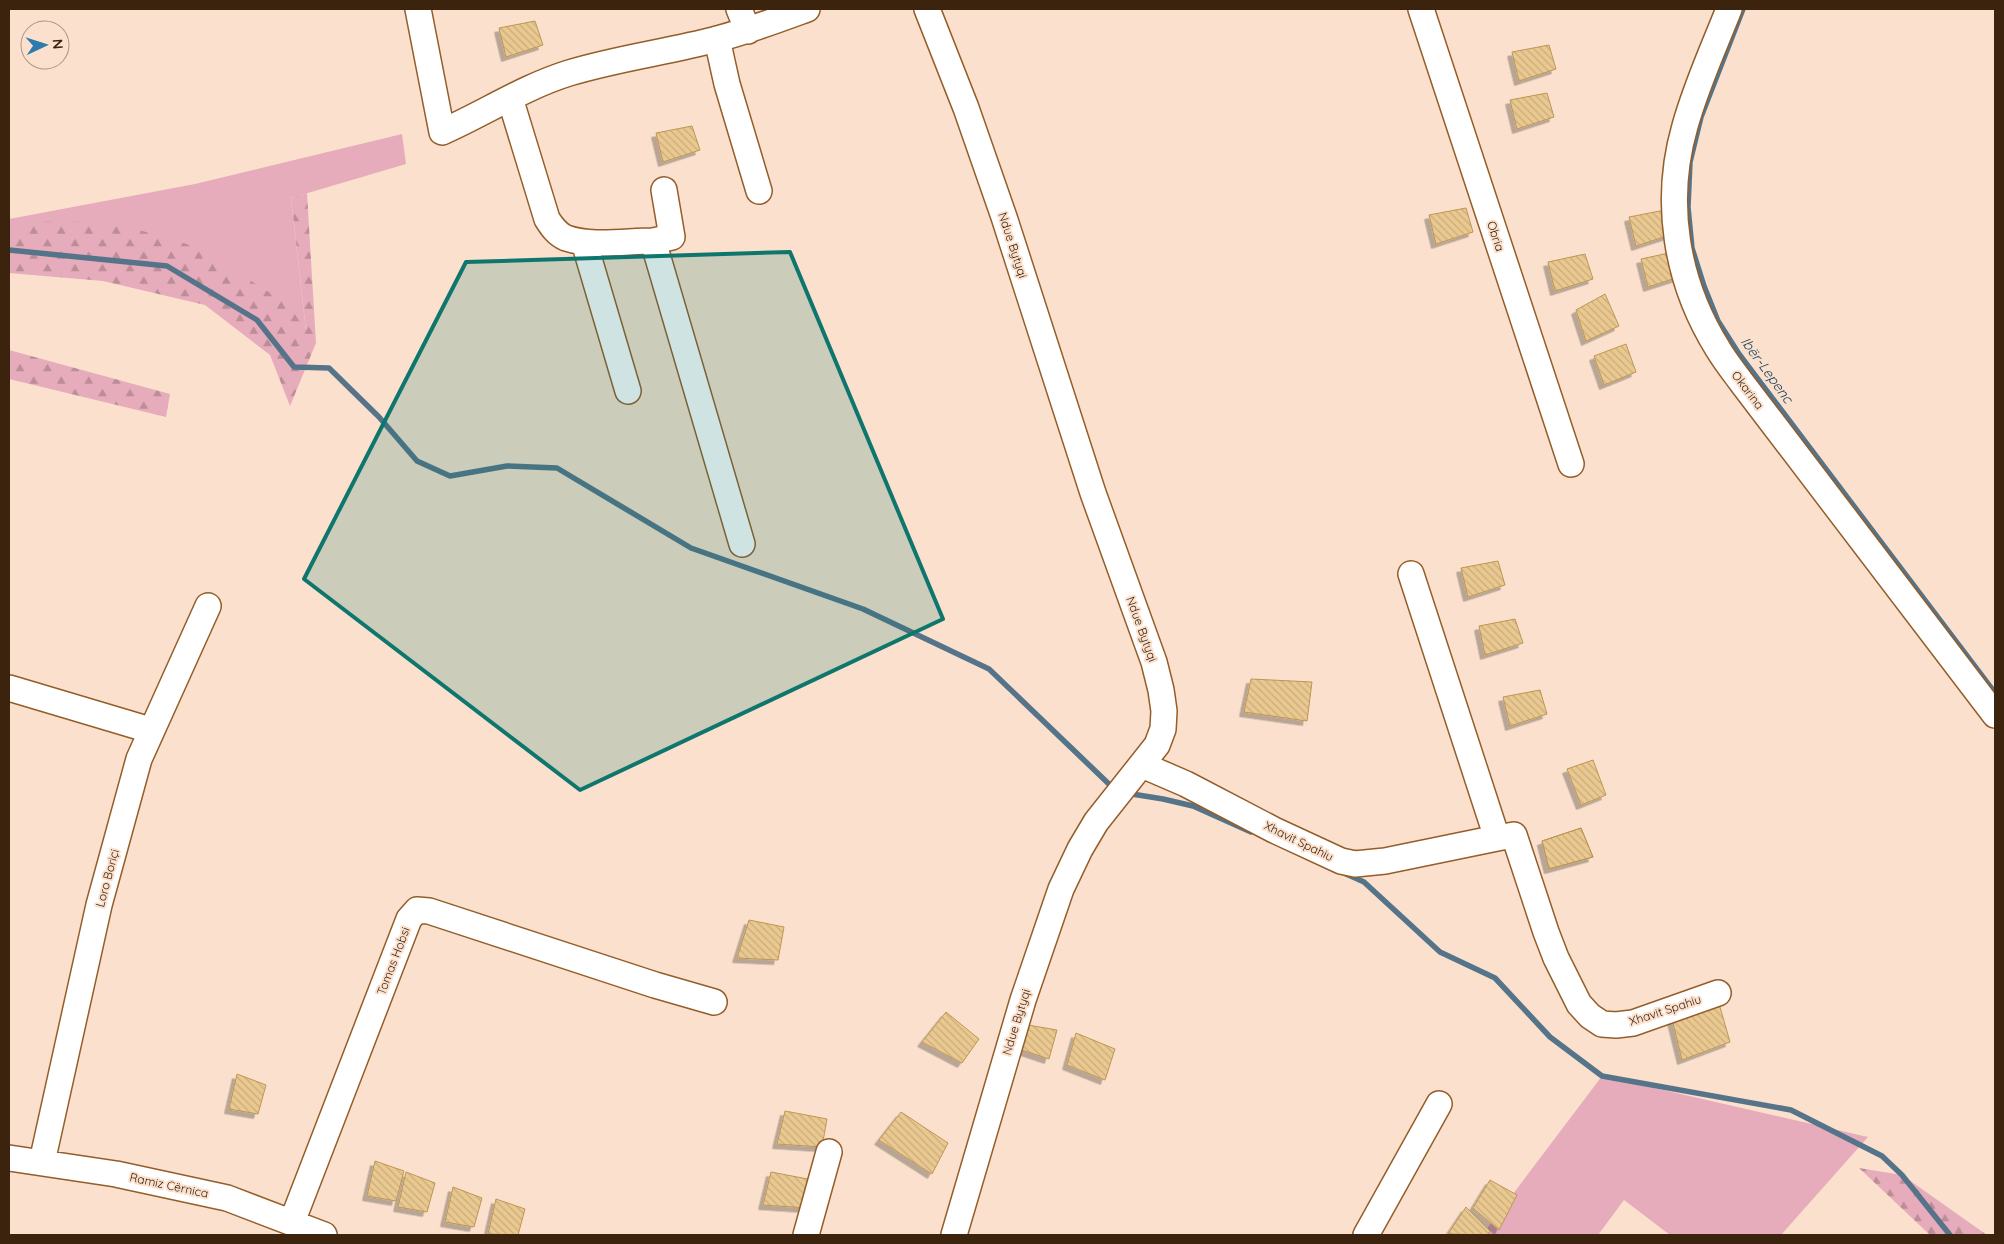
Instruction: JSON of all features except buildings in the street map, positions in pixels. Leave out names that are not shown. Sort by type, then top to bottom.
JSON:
[{"type":"street","points":[[418,9],[442,132],[510,98],[568,74],[601,64],[717,39],[743,20],[807,9]]},
{"type":"street","name":"Ndue Bytyqi","points":[[927,9],[966,108],[1004,217],[1092,493],[1154,662],[1164,711],[1163,730],[1157,745],[1096,822],[1080,849],[1061,889],[1023,1000],[954,1235]]},
{"type":"street","name":"Obria","points":[[1421,9],[1571,464]]},
{"type":"street","name":"Okarina","points":[[1729,9],[1685,125],[1677,160],[1674,188],[1674,218],[1678,250],[1687,281],[1701,316],[1718,348],[1742,383],[1995,715]]},
{"type":"street","points":[[717,39],[727,84],[759,190]]},
{"type":"street","points":[[510,98],[547,219],[554,230],[565,238],[584,242],[652,240],[672,237],[664,190]]},
{"type":"street","points":[[652,240],[742,544]]},
{"type":"street","points":[[584,242],[628,391]]},
{"type":"street","points":[[1411,574],[1497,838]]},
{"type":"street","name":"Loro Boriçi","points":[[42,1162],[99,905],[138,759],[208,606]]},
{"type":"street","points":[[9,688],[150,730]]},
{"type":"street","name":"Xhavit Spahiu","points":[[1142,765],[1186,784],[1274,830],[1341,861],[1355,864],[1385,861],[1514,835],[1556,958],[1579,1004],[1590,1016],[1602,1024],[1616,1025],[1633,1022],[1718,993]]},
{"type":"street","name":"Tomas Hobsi","points":[[292,1222],[409,919],[416,910],[429,911],[645,982],[714,1002]]},
{"type":"street","points":[[1366,1235],[1439,1104]]},
{"type":"street","points":[[806,1235],[829,1152]]},
{"type":"street","name":"Ramiz Cërnica","points":[[9,1158],[116,1174],[227,1198],[324,1235]]},
{"type":"highlighted area","points":[[790,252],[943,619],[580,790],[304,579],[466,262]]},
{"type":"green space","points":[[402,134],[406,164],[291,198],[306,331],[112,222],[9,225],[9,219],[195,184]]},
{"type":"green space","points":[[307,193],[316,343],[290,406],[270,355],[205,305],[103,281],[9,273],[9,225],[47,221],[112,222],[197,247],[288,304],[306,330],[291,198]]},
{"type":"green space","points":[[9,350],[170,394],[166,417],[9,379]]},
{"type":"green space","points":[[1602,1076],[1868,1137],[1781,1235],[1670,1235],[1624,1200],[1598,1235],[1482,1235]]},
{"type":"green space","points":[[1859,1168],[1902,1175],[1987,1235],[1930,1235]]},
{"type":"waterway","name":"Ibër-Lepenc","points":[[1743,9],[1701,117],[1690,162],[1688,207],[1692,248],[1704,286],[1718,321],[1739,354],[1995,693]]},
{"type":"waterway","points":[[9,250],[167,266],[257,320],[294,367],[329,368],[379,417],[417,461],[450,476],[507,466],[557,468],[691,548],[863,609],[989,669],[1111,786]]},
{"type":"waterway","points":[[1132,794],[1193,806],[1251,832]]},
{"type":"waterway","points":[[1344,873],[1364,882],[1440,952],[1495,978],[1550,1037],[1602,1076],[1791,1110],[1882,1156],[1902,1175],[1950,1235]]}]
